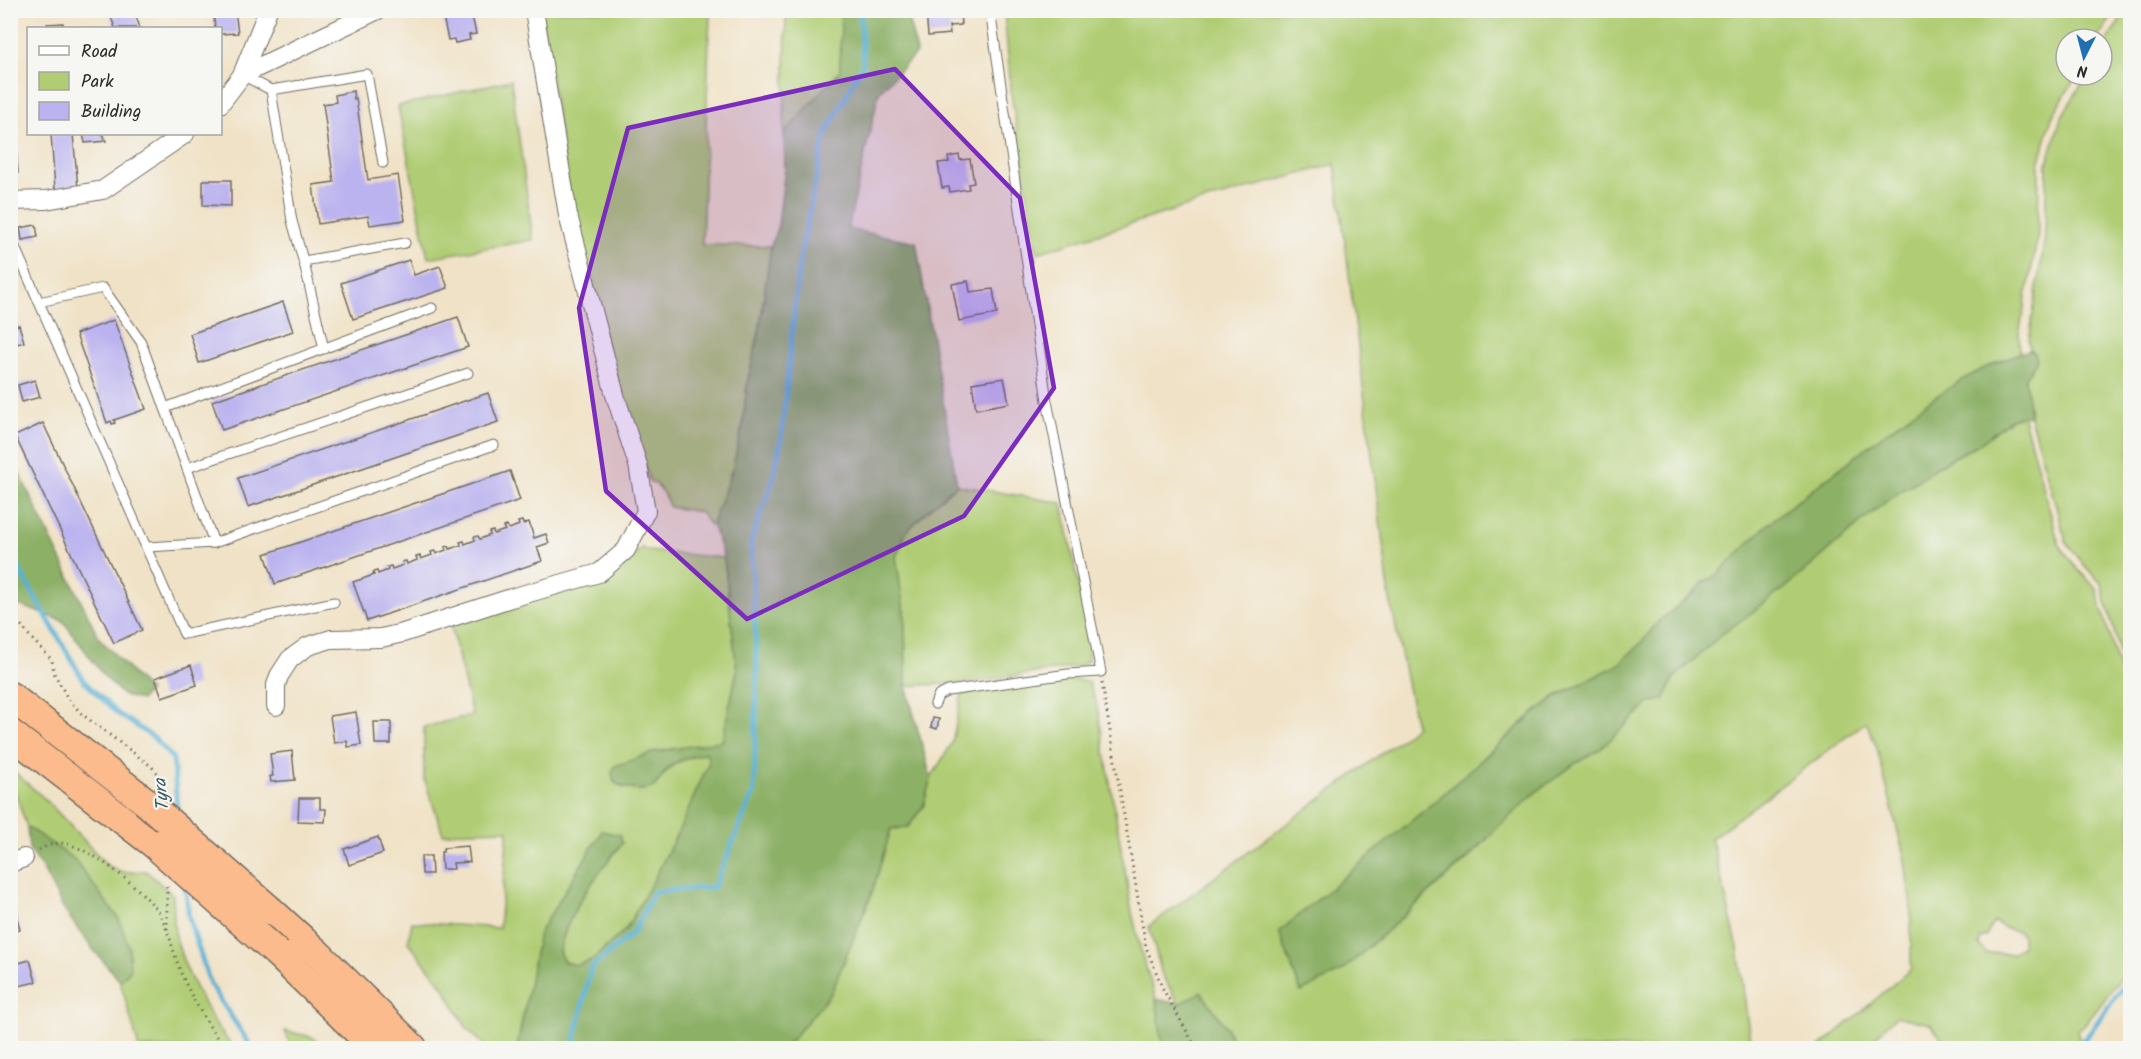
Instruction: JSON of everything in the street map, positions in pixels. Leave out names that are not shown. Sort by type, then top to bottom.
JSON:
[{"type":"highway","points":[[10,696],[145,801],[271,911],[413,1048]]},
{"type":"highway","points":[[10,733],[154,844],[278,954],[375,1048]]},
{"type":"street","points":[[222,101],[242,75],[268,10]]},
{"type":"street","points":[[242,75],[378,10]]},
{"type":"street","points":[[276,706],[276,685],[279,676],[290,659],[308,646],[331,639],[381,638],[403,633],[511,598],[599,573],[626,550],[646,511],[638,465],[615,395],[568,215],[534,10]]},
{"type":"street","points":[[10,201],[46,200],[103,190],[184,135]]},
{"type":"lane","points":[[935,704],[939,696],[948,691],[1068,674],[1101,672],[1047,401],[990,10]]},
{"type":"lane","points":[[242,75],[271,90],[367,74],[383,164]]},
{"type":"lane","points":[[271,90],[292,221],[304,261],[324,349]]},
{"type":"lane","points":[[10,233],[184,634],[334,602]]},
{"type":"lane","points":[[304,261],[405,243]]},
{"type":"lane","points":[[39,302],[103,288],[141,342],[214,543]]},
{"type":"lane","points":[[165,408],[432,309]]},
{"type":"lane","points":[[187,468],[468,373]]},
{"type":"lane","points":[[147,547],[214,543],[494,445]]},
{"type":"path","points":[[1101,672],[1146,947],[1163,989],[1196,1048]]},
{"type":"path","points":[[17,860],[44,847],[60,843],[75,846],[116,871],[141,892],[159,914],[188,988],[224,1048]]},
{"type":"highlighted area","points":[[895,69],[1020,198],[1054,388],[964,516],[747,619],[606,491],[579,308],[628,128]]},
{"type":"green space","points":[[541,11],[710,11],[702,245],[771,246],[759,333],[747,384],[743,424],[733,467],[713,524],[710,525],[700,512],[670,507],[655,483],[650,482],[579,261]]},
{"type":"green space","points":[[786,11],[838,11],[841,17],[840,71],[784,134]]},
{"type":"green space","points":[[838,11],[906,11],[917,52],[879,92],[848,229],[916,242],[957,485],[906,532],[896,557],[905,619],[906,686],[931,778],[923,807],[908,827],[891,829],[872,893],[831,993],[785,1048],[517,1048],[539,933],[602,831],[620,835],[622,843],[584,894],[563,936],[559,952],[564,962],[576,965],[592,960],[626,929],[682,824],[709,762],[706,752],[674,763],[655,785],[646,790],[629,788],[614,782],[612,772],[615,766],[654,752],[722,741],[737,671],[724,558],[712,524],[733,467],[743,424],[747,384],[759,333],[771,246],[778,225],[785,168],[784,134],[840,71],[841,17]]},
{"type":"green space","points":[[1004,11],[2116,11],[2105,27],[2054,27],[2054,87],[2070,87],[2052,117],[2039,164],[2038,235],[2019,334],[2020,353],[1976,373],[1932,399],[1785,510],[1717,575],[1704,582],[1659,621],[1641,643],[1618,665],[1555,697],[1531,715],[1440,797],[1279,932],[1301,992],[1342,971],[1474,853],[1536,792],[1576,763],[1599,750],[1649,703],[1664,699],[1674,678],[1722,634],[1785,588],[1880,506],[1940,465],[1982,442],[2011,419],[2023,415],[2059,544],[2079,571],[2096,588],[2120,673],[2125,672],[2101,583],[2066,541],[2030,417],[2025,378],[2035,353],[2030,350],[2029,341],[2045,236],[2047,164],[2061,118],[2080,87],[2114,87],[2114,30],[2126,11],[2130,11],[2130,690],[2125,693],[2130,714],[2130,967],[2087,1022],[2077,1029],[2081,1048],[1949,1048],[1930,1024],[1896,1016],[1865,1048],[1819,1048],[1911,969],[1911,908],[1905,860],[1877,748],[1866,722],[1711,837],[1738,948],[1751,1048],[1236,1048],[1226,1027],[1179,1004],[1162,975],[1149,926],[1416,726],[1390,599],[1335,164],[1194,204],[1037,253],[1012,100]],"holes":[[[1995,922],[2007,929],[2018,931],[2022,936],[2022,946],[2012,954],[1986,953],[1979,945],[1980,938],[1986,936]]]},
{"type":"green space","points":[[511,80],[533,240],[428,258],[398,106]]},
{"type":"green space","points":[[2030,350],[2035,353],[2037,360],[2025,378],[2030,417],[2023,415],[2011,419],[1982,442],[1940,465],[1880,506],[1785,588],[1722,634],[1674,678],[1664,699],[1649,703],[1599,750],[1576,763],[1536,792],[1474,852],[1342,971],[1301,992],[1279,932],[1555,697],[1618,665],[1641,643],[1659,621],[1704,582],[1717,575],[1785,510],[1934,398],[1965,378]]},
{"type":"green space","points":[[11,456],[99,638],[149,691],[141,700],[124,696],[104,676],[63,621],[16,604],[11,600]]},
{"type":"green space","points":[[957,485],[1062,503],[1089,636],[1088,661],[1079,666],[976,682],[906,686],[905,619],[896,557],[906,532]]},
{"type":"green space","points":[[642,548],[647,551],[724,558],[737,671],[722,742],[654,752],[612,772],[614,782],[624,788],[654,787],[671,767],[682,761],[707,752],[709,762],[682,824],[626,929],[592,960],[576,965],[564,962],[559,952],[563,936],[584,894],[622,843],[602,831],[539,933],[517,1048],[487,1048],[466,1027],[443,986],[408,942],[412,922],[499,928],[508,830],[443,834],[424,778],[424,727],[472,715],[451,626],[601,580],[619,571]]},
{"type":"green space","points":[[1071,679],[1088,682],[1097,705],[1132,913],[1156,999],[1163,1048],[785,1048],[831,993],[872,893],[891,828],[898,829],[923,807],[931,778],[952,743],[962,694]]},
{"type":"green space","points":[[10,768],[47,801],[108,866],[123,872],[146,871],[173,895],[175,932],[185,964],[208,1011],[234,1048],[139,1048],[120,981],[130,970],[119,919],[74,859],[27,827],[11,781]]},
{"type":"green space","points":[[27,827],[74,859],[119,919],[129,948],[130,970],[120,981],[63,908],[29,848]]},
{"type":"green space","points":[[1201,992],[1226,1027],[1236,1048],[1163,1048],[1156,999],[1179,1004]]},
{"type":"green space","points":[[285,1031],[312,1037],[324,1048],[292,1048]]},
{"type":"building","points":[[115,10],[134,10],[140,27],[115,27],[111,17],[117,16]]},
{"type":"building","points":[[213,10],[235,10],[238,33],[222,34],[222,27],[215,27]]},
{"type":"building","points":[[926,10],[960,10],[961,25],[949,26],[950,34],[928,36]]},
{"type":"building","points":[[471,11],[476,34],[469,35],[470,40],[455,43],[454,39],[448,40],[443,17]]},
{"type":"building","points":[[63,23],[64,27],[47,27],[47,24]]},
{"type":"building","points":[[353,91],[368,180],[398,175],[405,220],[370,225],[368,216],[318,224],[313,185],[334,182],[323,104],[336,102],[335,95]]},
{"type":"building","points":[[10,114],[12,114],[14,135],[10,135]]},
{"type":"building","points":[[51,135],[73,135],[78,188],[55,189]]},
{"type":"building","points":[[83,135],[103,135],[106,141],[85,143]]},
{"type":"building","points":[[10,145],[16,145],[18,173],[10,174]]},
{"type":"building","points":[[959,155],[960,160],[970,159],[974,183],[968,184],[969,189],[950,192],[949,187],[942,188],[938,163],[949,162],[948,157]]},
{"type":"building","points":[[203,180],[231,180],[231,206],[203,205]]},
{"type":"building","points":[[36,225],[38,237],[22,240],[20,228]]},
{"type":"building","points":[[409,260],[414,275],[440,266],[448,288],[353,319],[341,283]]},
{"type":"building","points":[[968,281],[970,292],[993,289],[997,314],[959,321],[952,284]]},
{"type":"building","points":[[283,302],[293,331],[199,363],[190,334]]},
{"type":"building","points":[[458,317],[468,347],[222,430],[212,401]]},
{"type":"building","points":[[114,320],[146,409],[114,420],[115,423],[112,424],[111,421],[107,423],[76,334]]},
{"type":"building","points":[[19,325],[24,342],[10,346],[10,327]]},
{"type":"building","points":[[1004,378],[1009,403],[976,409],[972,383]]},
{"type":"building","points":[[35,380],[40,397],[22,402],[18,385]]},
{"type":"building","points":[[488,393],[498,422],[248,507],[238,478]]},
{"type":"building","points":[[43,423],[142,630],[114,643],[15,436]]},
{"type":"building","points":[[510,471],[520,500],[275,584],[265,554]]},
{"type":"building","points":[[522,521],[523,524],[529,522],[534,538],[546,534],[549,543],[537,547],[542,561],[367,621],[353,582],[374,575],[373,572],[377,571],[378,574],[388,570],[387,567],[391,566],[392,569],[403,565],[402,562],[406,561],[407,564],[417,560],[416,557],[420,556],[421,559],[432,555],[431,552],[435,551],[436,554],[446,550],[445,547],[449,546],[450,549],[461,545],[460,542],[464,541],[465,544],[475,540],[474,537],[478,536],[480,539],[490,535],[489,532],[493,531],[494,534],[505,530],[503,527],[507,526],[509,529],[519,525],[518,522]]},
{"type":"building","points":[[191,665],[197,685],[162,697],[155,678]]},
{"type":"building","points":[[356,712],[361,745],[348,747],[347,741],[334,743],[330,716]]},
{"type":"building","points":[[933,718],[939,719],[937,729],[931,727]]},
{"type":"building","points":[[374,722],[391,722],[391,744],[375,744]]},
{"type":"building","points":[[292,751],[295,780],[271,782],[270,776],[273,776],[270,754]]},
{"type":"building","points":[[299,798],[320,798],[320,809],[326,809],[325,822],[298,821]]},
{"type":"building","points":[[378,837],[383,853],[349,865],[344,849]]},
{"type":"building","points":[[468,846],[470,862],[453,863],[454,869],[442,869],[441,852],[443,848]]},
{"type":"building","points":[[421,856],[431,856],[432,874],[422,874]]},
{"type":"building","points":[[15,910],[20,930],[10,932],[10,911]]},
{"type":"building","points":[[30,960],[36,982],[10,988],[10,965]]},
{"type":"waterway","points":[[573,1048],[591,968],[633,933],[654,892],[714,887],[754,792],[757,670],[751,541],[773,480],[781,440],[799,263],[825,136],[863,64],[860,10]]},
{"type":"waterway","name":"Tyra","points":[[10,544],[21,573],[84,681],[117,713],[154,738],[173,759],[178,816]]},
{"type":"waterway","name":"Tyra","points":[[185,885],[189,918],[210,984],[252,1048]]},
{"type":"waterway","points":[[2075,1048],[2087,1036],[2130,977]]}]
